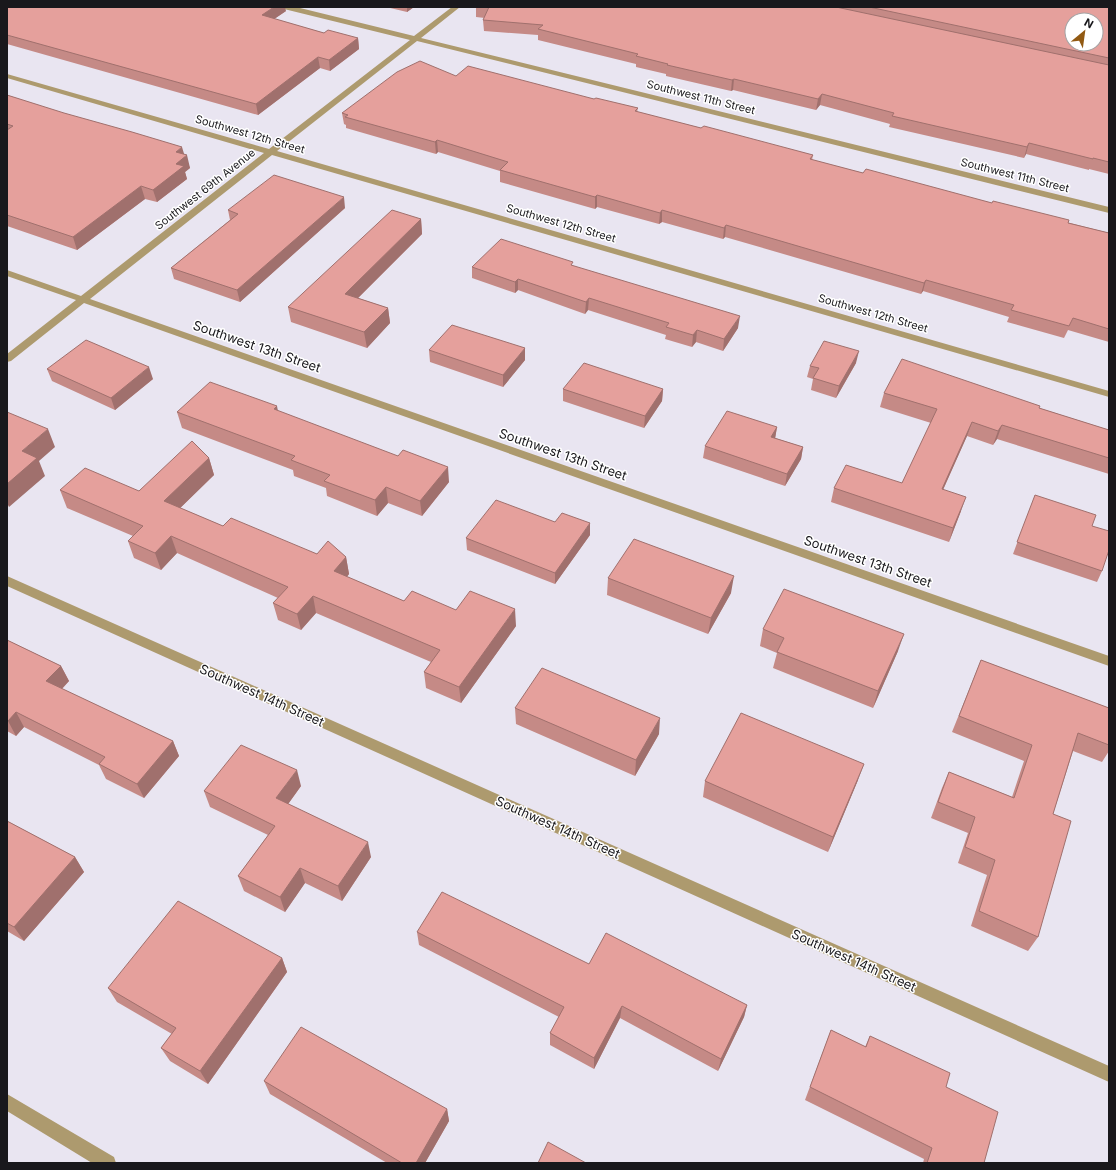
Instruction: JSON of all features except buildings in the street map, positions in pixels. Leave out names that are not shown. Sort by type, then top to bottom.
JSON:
[{"type":"street","name":"Southwest 11th Street","points":[[287,7],[1109,210]]},
{"type":"street","name":"Southwest 69th Avenue","points":[[7,359],[456,7]]},
{"type":"street","name":"Southwest 12th Street","points":[[7,76],[1109,394]]},
{"type":"street","name":"Southwest 13th Street","points":[[7,273],[1109,661]]},
{"type":"street","name":"Southwest 14th Street","points":[[7,581],[1109,1074]]},
{"type":"street","points":[[7,1102],[108,1163]]}]
